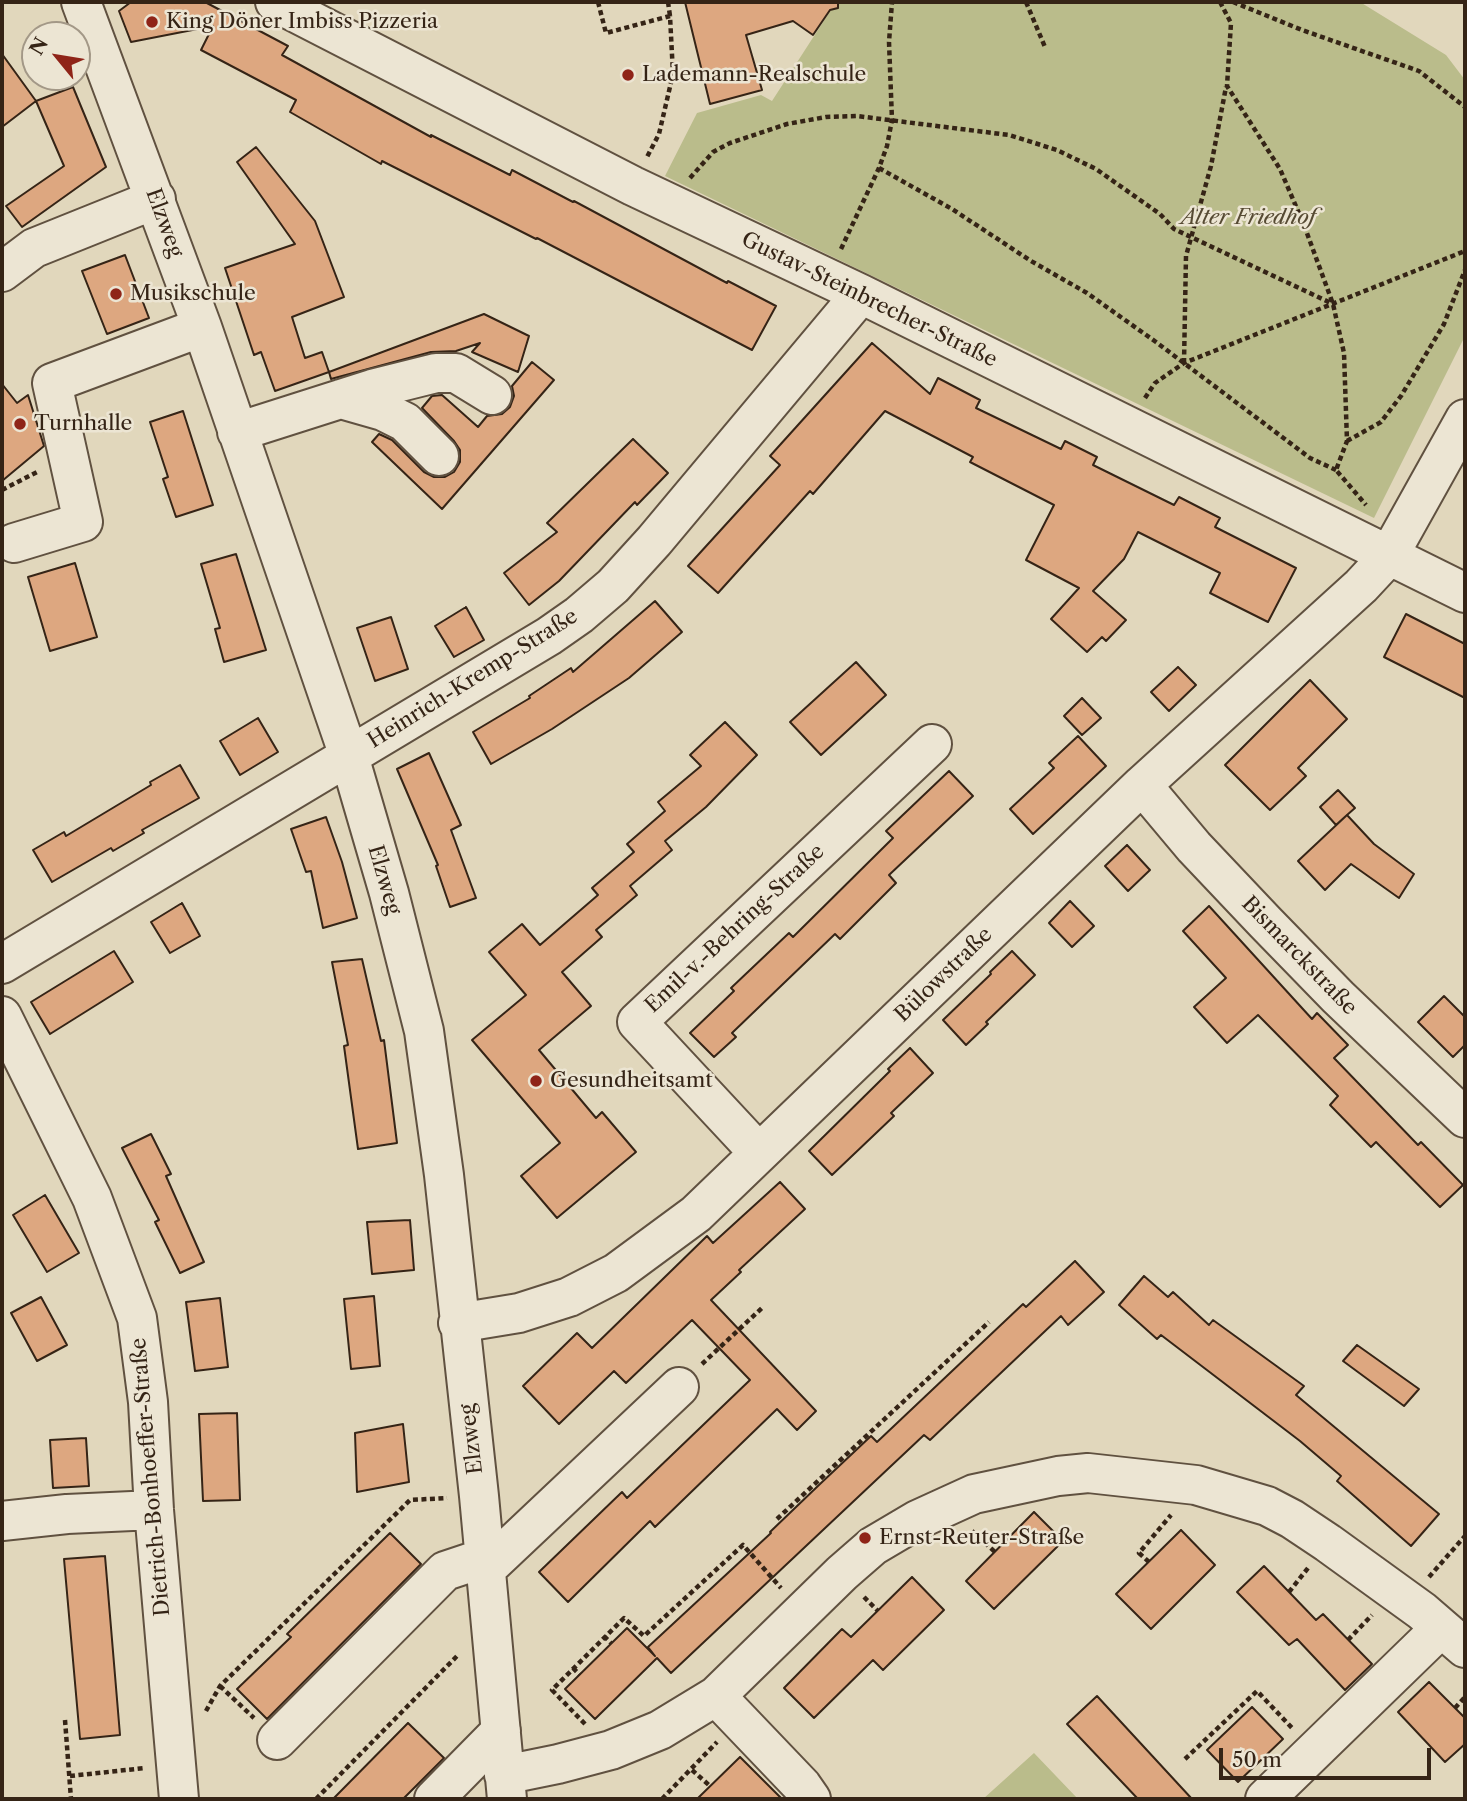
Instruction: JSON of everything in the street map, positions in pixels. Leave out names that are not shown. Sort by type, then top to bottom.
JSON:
[{"type":"street","name":"Elzweg","points":[[81,2],[202,327],[348,756],[389,894],[424,1031],[444,1175],[458,1323],[479,1496],[505,1787]]},
{"type":"street","name":"Gustav-Steinbrecher-Straße","points":[[275,2],[633,186],[861,294],[1465,593]]},
{"type":"street","points":[[2,272],[33,248],[156,199]]},
{"type":"street","name":"Heinrich-Kremp-Straße","points":[[2,964],[549,636],[579,615],[612,586],[654,541],[861,294]]},
{"type":"street","points":[[14,542],[83,522],[52,383],[202,327]]},
{"type":"street","points":[[237,432],[436,373],[456,373],[492,395]]},
{"type":"street","points":[[341,399],[383,411],[405,422],[439,456]]},
{"type":"street","name":"Bülowstraße","points":[[458,1323],[519,1313],[569,1297],[616,1273],[696,1214],[1142,785],[1361,586],[1388,557],[1454,467],[1465,419]]},
{"type":"street","name":"Emil-v.-Behring-Straße","points":[[758,1152],[637,1022],[932,744]]},
{"type":"street","name":"Bismarckstraße","points":[[1142,785],[1194,847],[1338,998],[1465,1118]]},
{"type":"street","name":"Dietrich-Bonhoeffer-Straße","points":[[2,1016],[92,1198],[137,1318],[147,1391],[154,1510],[177,1782]]},
{"type":"street","points":[[277,1740],[444,1571],[484,1564],[678,1387]]},
{"type":"street","points":[[505,1787],[558,1765],[611,1750],[660,1730],[727,1708],[803,1612],[873,1546],[918,1520],[974,1494],[1029,1480],[1088,1474],[1196,1485],[1267,1506],[1328,1543],[1453,1638],[1315,1752],[1265,1799]]},
{"type":"street","points":[[2,1521],[67,1514],[154,1510]]},
{"type":"street","points":[[727,1708],[802,1786],[811,1799]]},
{"type":"street","points":[[434,1799],[501,1731]]},
{"type":"path","points":[[598,2],[606,33],[670,16]]},
{"type":"path","points":[[633,186],[659,134],[673,74],[668,2]]},
{"type":"path","points":[[827,278],[887,146],[892,120],[889,42],[892,2]]},
{"type":"path","points":[[1026,2],[1045,47]]},
{"type":"path","points":[[1184,363],[1186,256],[1212,166],[1227,86],[1231,23],[1220,2]]},
{"type":"path","points":[[1233,2],[1302,30],[1419,71],[1465,107]]},
{"type":"path","points":[[1227,86],[1280,169],[1333,304],[1344,353],[1347,441],[1336,470]]},
{"type":"path","points":[[694,172],[713,152],[730,143],[787,124],[826,117],[857,116],[1009,135],[1057,150],[1106,176],[1160,214],[1174,229],[1333,304]]},
{"type":"path","points":[[879,168],[952,209],[1031,261],[1087,293],[1310,458],[1336,470],[1370,511]]},
{"type":"path","points":[[1129,427],[1154,383],[1184,363],[1465,251]]},
{"type":"path","points":[[1347,441],[1381,422],[1401,396],[1444,324],[1465,270]]},
{"type":"path","points":[[2,491],[48,467]]},
{"type":"path","points":[[678,1387],[763,1307]]},
{"type":"path","points":[[777,1519],[989,1322]]},
{"type":"path","points":[[1149,1562],[1139,1553],[1196,1485]]},
{"type":"path","points":[[201,1720],[220,1686],[410,1500],[479,1496]]},
{"type":"path","points":[[1407,1601],[1465,1536]]},
{"type":"path","points":[[611,1750],[552,1690],[624,1618],[644,1636],[743,1545],[803,1612]]},
{"type":"path","points":[[316,1799],[489,1623]]},
{"type":"path","points":[[604,1636],[611,1643]]},
{"type":"path","points":[[573,1668],[579,1675]]},
{"type":"path","points":[[220,1686],[246,1711]]},
{"type":"path","points":[[1185,1759],[1257,1690],[1315,1752]]},
{"type":"path","points":[[1455,1708],[1465,1697]]},
{"type":"path","points":[[662,1799],[692,1770],[727,1708]]},
{"type":"path","points":[[65,1720],[71,1799]]},
{"type":"path","points":[[1223,1723],[1229,1728]]},
{"type":"path","points":[[692,1770],[710,1786]]},
{"type":"path","points":[[70,1776],[177,1782]]},
{"type":"green space","name":"Alter Friedhof","points":[[836,2],[1360,2],[1446,55],[1465,80],[1465,336],[1374,518],[665,176],[697,113],[761,95],[772,101]]},
{"type":"green space","points":[[1034,1753],[1078,1799],[983,1799]]},
{"type":"building","points":[[131,2],[205,2],[288,46],[282,55],[431,137],[510,175],[512,170],[776,306],[752,350],[537,238],[382,161],[381,164],[290,112],[296,100],[201,50],[213,26],[131,42],[119,11]]},
{"type":"building","points":[[685,2],[838,2],[838,8],[830,10],[813,35],[793,21],[746,35],[762,90],[710,104]]},
{"type":"building","points":[[2,54],[21,80],[21,91],[29,91],[36,101],[2,127]]},
{"type":"building","points":[[62,91],[75,91],[106,167],[22,227],[6,206],[64,166],[36,101]]},
{"type":"building","points":[[256,147],[315,221],[344,297],[292,317],[305,358],[322,352],[329,372],[275,391],[261,352],[254,355],[225,268],[295,244],[237,162]]},
{"type":"building","name":"Musikschule","points":[[125,255],[149,318],[107,334],[82,271]]},
{"type":"building","points":[[484,314],[529,336],[518,372],[472,352],[480,343],[456,351],[431,352],[331,379],[329,372]]},
{"type":"building","points":[[872,343],[930,394],[938,378],[980,400],[976,408],[1061,449],[1065,441],[1097,457],[1093,465],[1174,505],[1179,497],[1220,518],[1215,527],[1296,568],[1268,622],[1210,593],[1220,573],[1138,532],[1124,559],[1093,591],[1126,620],[1106,641],[1102,637],[1087,652],[1051,619],[1079,588],[1026,560],[1054,505],[970,462],[973,457],[885,411],[813,494],[810,491],[718,593],[688,566],[780,465],[770,456]]},
{"type":"building","points":[[532,362],[554,380],[442,509],[372,442],[379,434],[392,440],[424,472],[434,477],[445,477],[454,472],[460,462],[460,450],[422,408],[432,396],[442,395],[478,427],[487,416],[502,414],[510,407],[514,396],[512,386]]},
{"type":"building","name":"Turnhalle","points":[[2,384],[17,403],[28,395],[44,446],[2,481]]},
{"type":"building","points":[[183,411],[213,505],[176,517],[163,479],[168,477],[150,422]]},
{"type":"building","points":[[633,439],[668,473],[637,505],[635,502],[559,581],[529,605],[504,573],[557,532],[547,523]]},
{"type":"building","points":[[236,554],[266,650],[224,662],[215,629],[220,628],[201,564]]},
{"type":"building","points":[[75,563],[97,637],[50,651],[28,577]]},
{"type":"building","points":[[655,601],[682,632],[629,678],[552,729],[491,764],[473,732],[530,698],[529,696],[571,668],[573,672]]},
{"type":"building","points":[[466,607],[484,640],[454,657],[435,626]]},
{"type":"building","points":[[1406,614],[1465,644],[1465,698],[1384,657]]},
{"type":"building","points":[[391,617],[408,669],[375,681],[357,628]]},
{"type":"building","points":[[856,662],[886,695],[821,755],[790,722]]},
{"type":"building","points":[[1178,667],[1196,685],[1169,711],[1151,692]]},
{"type":"building","points":[[1310,680],[1347,719],[1298,768],[1306,776],[1270,810],[1225,765]]},
{"type":"building","points":[[1082,698],[1101,718],[1082,735],[1064,716]]},
{"type":"building","points":[[258,718],[278,752],[240,775],[220,741]]},
{"type":"building","name":"Gesundheitsamt","points":[[725,722],[757,755],[706,807],[665,841],[672,850],[630,886],[637,895],[596,930],[602,937],[562,972],[591,1006],[539,1050],[596,1118],[602,1112],[636,1152],[557,1218],[521,1176],[560,1143],[472,1040],[526,995],[489,952],[522,924],[540,945],[598,895],[592,888],[634,852],[627,844],[665,811],[658,802],[701,766],[690,755]]},
{"type":"building","points":[[1078,736],[1106,766],[1033,834],[1010,809],[1054,768],[1049,763]]},
{"type":"building","points":[[429,753],[461,825],[451,830],[476,898],[450,907],[436,866],[438,865],[397,769]]},
{"type":"building","points":[[180,765],[199,798],[142,830],[144,833],[113,851],[111,848],[52,882],[33,850],[64,832],[66,836]]},
{"type":"building","points":[[949,771],[973,796],[889,875],[896,883],[840,939],[835,934],[732,1033],[736,1037],[714,1057],[690,1033],[734,991],[731,988],[789,933],[793,937],[893,838],[886,831]]},
{"type":"building","points":[[1338,790],[1355,808],[1336,825],[1320,807]]},
{"type":"building","points":[[1347,815],[1374,844],[1414,874],[1399,898],[1351,864],[1325,890],[1298,861]]},
{"type":"building","points":[[326,817],[357,918],[323,928],[311,871],[306,872],[291,829]]},
{"type":"building","points":[[1127,845],[1150,870],[1128,891],[1105,866]]},
{"type":"building","points":[[1070,901],[1094,926],[1072,947],[1049,923]]},
{"type":"building","points":[[182,903],[200,936],[170,953],[151,922]]},
{"type":"building","points":[[1209,906],[1312,1019],[1317,1013],[1348,1045],[1334,1058],[1418,1145],[1421,1142],[1463,1185],[1440,1207],[1376,1142],[1371,1147],[1330,1105],[1338,1096],[1258,1015],[1227,1043],[1194,1007],[1226,978],[1183,931]]},
{"type":"building","points":[[114,951],[133,982],[50,1034],[31,1002]]},
{"type":"building","points":[[1012,951],[1035,975],[966,1045],[943,1020]]},
{"type":"building","points":[[362,959],[381,1041],[384,1040],[397,1143],[358,1149],[344,1046],[348,1045],[332,962]]},
{"type":"building","points":[[1444,996],[1465,1017],[1465,1045],[1453,1057],[1418,1022]]},
{"type":"building","points":[[910,1048],[933,1073],[891,1113],[894,1116],[832,1175],[809,1151]]},
{"type":"building","points":[[151,1134],[171,1174],[166,1176],[204,1262],[180,1273],[155,1222],[159,1220],[122,1148]]},
{"type":"building","points":[[780,1182],[805,1209],[711,1300],[816,1411],[797,1430],[777,1409],[655,1527],[650,1521],[568,1602],[539,1572],[622,1492],[627,1498],[750,1380],[692,1320],[626,1383],[614,1371],[559,1424],[523,1386],[577,1333],[592,1348],[707,1236],[713,1243]]},
{"type":"building","points":[[45,1195],[79,1253],[47,1272],[13,1215]]},
{"type":"building","points":[[410,1220],[414,1270],[372,1274],[367,1222]]},
{"type":"building","points":[[1075,1261],[1104,1292],[1068,1325],[1061,1316],[930,1440],[924,1435],[671,1673],[657,1658],[595,1719],[565,1689],[627,1628],[655,1656],[648,1647],[871,1436],[877,1442],[1023,1304],[1026,1307]]},
{"type":"building","points":[[1144,1276],[1168,1297],[1173,1292],[1209,1325],[1213,1320],[1304,1386],[1296,1395],[1439,1514],[1411,1546],[1337,1481],[1341,1476],[1300,1441],[1161,1335],[1157,1339],[1119,1305]]},
{"type":"building","points":[[374,1296],[380,1366],[351,1369],[344,1299]]},
{"type":"building","points":[[41,1297],[67,1345],[37,1361],[11,1313]]},
{"type":"building","points":[[220,1298],[228,1367],[195,1371],[186,1302]]},
{"type":"building","points":[[1357,1345],[1419,1389],[1404,1406],[1343,1361]]},
{"type":"building","points":[[237,1413],[240,1500],[203,1501],[199,1414]]},
{"type":"building","points":[[403,1424],[409,1482],[357,1492],[355,1433]]},
{"type":"building","points":[[86,1438],[89,1486],[53,1488],[50,1440]]},
{"type":"building","points":[[1034,1512],[1063,1541],[994,1609],[966,1581]]},
{"type":"building","points":[[1181,1530],[1215,1565],[1151,1629],[1116,1594]]},
{"type":"building","points":[[390,1533],[421,1564],[267,1719],[237,1689],[291,1637],[287,1634]]},
{"type":"building","points":[[105,1556],[120,1735],[80,1739],[64,1559]]},
{"type":"building","points":[[1264,1566],[1316,1620],[1323,1614],[1372,1664],[1345,1690],[1297,1639],[1289,1645],[1237,1592]]},
{"type":"building","points":[[912,1577],[944,1610],[883,1670],[873,1660],[814,1718],[784,1688],[842,1629],[851,1637]]},
{"type":"building","points":[[1429,1682],[1465,1718],[1465,1744],[1445,1762],[1398,1712]]},
{"type":"building","points":[[1097,1696],[1192,1799],[1138,1799],[1067,1724]]},
{"type":"building","points":[[1252,1707],[1283,1739],[1238,1782],[1207,1750]]},
{"type":"building","points":[[408,1723],[444,1758],[403,1799],[333,1799]]},
{"type":"building","points":[[740,1757],[782,1799],[697,1799]]},
{"type":"place","name":"King Döner Imbiss Pizzeria","points":[[152,22]]},
{"type":"place","name":"Lademann-Realschule","points":[[628,75]]},
{"type":"place","name":"Musikschule","points":[[116,294]]},
{"type":"place","name":"Turnhalle","points":[[20,424]]},
{"type":"place","name":"Gesundheitsamt","points":[[536,1081]]},
{"type":"place","name":"Ernst-Reuter-Straße","points":[[865,1538]]}]
